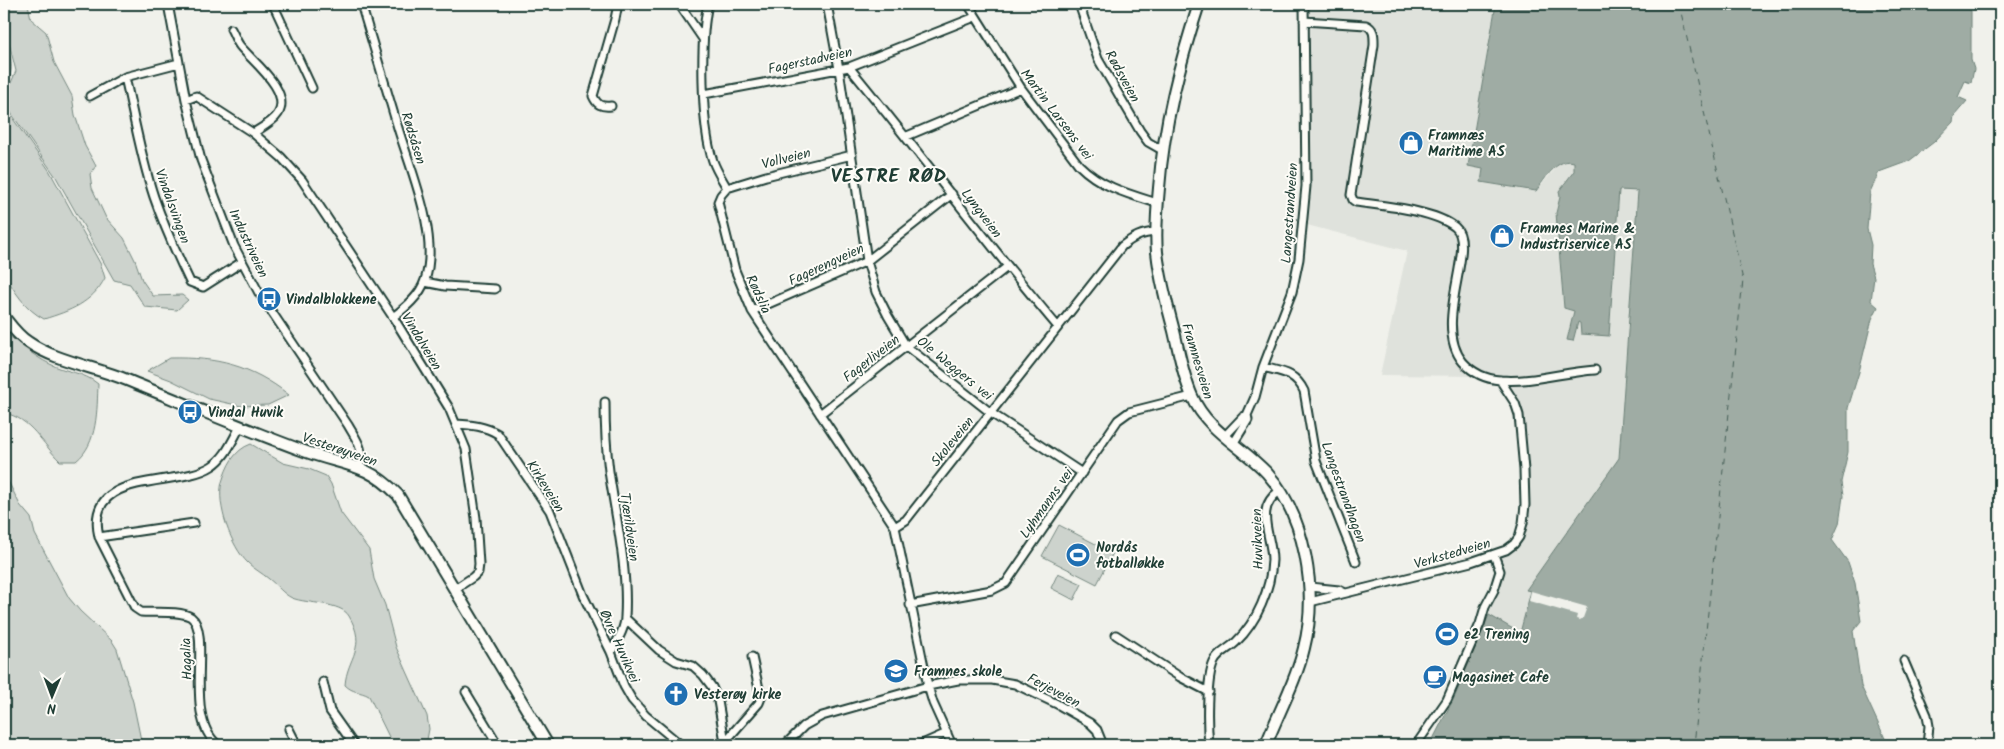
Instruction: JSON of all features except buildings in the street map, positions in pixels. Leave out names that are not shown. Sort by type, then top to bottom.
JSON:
[{"type":"main road","name":"Framnesveien","points":[[1199,4],[1173,92],[1162,150],[1157,203],[1157,252],[1164,293],[1192,396],[1201,412],[1224,436],[1268,475],[1280,491],[1298,528],[1305,552],[1310,602],[1304,647],[1297,671],[1266,745]]},
{"type":"main road","name":"Vesterøyveien","points":[[4,318],[27,342],[48,352],[114,374],[313,455],[359,467],[382,479],[398,495],[548,745]]},
{"type":"street","name":"Industriveien","points":[[168,4],[186,100],[201,160],[234,246],[259,293],[356,440],[362,453],[359,467]]},
{"type":"street","points":[[273,4],[312,88]]},
{"type":"street","name":"Rødsåsen","points":[[361,4],[426,224],[430,251],[425,282],[417,294],[393,317]]},
{"type":"street","points":[[611,106],[599,106],[593,96],[618,4]]},
{"type":"street","points":[[679,4],[703,39]]},
{"type":"street","points":[[708,4],[703,39],[704,94],[713,162],[727,188]]},
{"type":"street","name":"Ole Weggers vei","points":[[827,4],[839,69],[868,262],[876,292],[888,316],[906,346],[991,413],[1082,473]]},
{"type":"street","name":"Martin Larsens vei","points":[[968,4],[1021,88],[1088,175],[1119,191],[1157,203]]},
{"type":"street","name":"Rødsveien","points":[[1079,4],[1098,59],[1140,131],[1148,142],[1162,150]]},
{"type":"street","name":"Langestrandveien","points":[[1233,444],[1248,420],[1247,415],[1255,397],[1263,367],[1295,280],[1304,224],[1306,158],[1304,4]]},
{"type":"street","name":"Fagerstadveien","points":[[704,94],[849,67],[975,17]]},
{"type":"street","points":[[1304,21],[1366,25],[1371,28],[1374,36],[1374,45],[1351,195],[1356,202],[1426,214],[1455,227],[1461,233],[1462,248],[1450,324],[1451,338],[1457,353],[1467,366],[1482,376],[1500,380],[1521,380],[1594,370]]},
{"type":"street","points":[[231,29],[238,44],[274,82],[280,99],[280,109],[275,118],[253,133]]},
{"type":"street","points":[[90,96],[125,77],[179,63]]},
{"type":"street","name":"Lyngveien","points":[[849,67],[907,136],[1007,267],[1058,327]]},
{"type":"street","name":"Vindalsvingen","points":[[125,77],[154,197],[190,282],[203,287],[242,262]]},
{"type":"street","points":[[907,136],[1021,88]]},
{"type":"street","name":"Vindalveien","points":[[186,100],[196,96],[253,133],[281,157],[302,180],[393,317],[456,424],[466,449],[472,478],[479,564],[478,572],[455,589]]},
{"type":"street","name":"Vollveien","points":[[727,188],[766,176],[852,155]]},
{"type":"street","name":"Rødslia","points":[[727,188],[718,202],[721,219],[734,270],[752,311],[895,528]]},
{"type":"street","name":"Fagerengveien","points":[[752,311],[868,262],[952,194]]},
{"type":"street","name":"Skoleveien","points":[[895,528],[906,520],[1122,246],[1143,233],[1156,232]]},
{"type":"street","name":"Fagerliveien","points":[[820,414],[1007,267]]},
{"type":"street","points":[[425,282],[446,286],[495,289]]},
{"type":"street","name":"Langestrandhagen","points":[[1263,367],[1289,374],[1300,381],[1304,391],[1316,461],[1356,562]]},
{"type":"street","name":"Verkstedveien","points":[[1310,602],[1400,581],[1494,555],[1514,544],[1519,537],[1525,504],[1524,470],[1519,415],[1515,403],[1500,380]]},
{"type":"street","name":"Lyhmanns vei","points":[[910,605],[992,590],[1006,583],[1118,420],[1129,412],[1192,396]]},
{"type":"street","name":"Tjærildveien","points":[[605,402],[605,432],[609,472],[623,555],[625,618],[621,634],[611,652]]},
{"type":"street","name":"Langestrandveien","points":[[1224,436],[1247,415]]},
{"type":"street","name":"Kirkeveien","points":[[456,424],[478,426],[490,429],[498,434],[550,511],[583,595]]},
{"type":"street","name":"Hagalia","points":[[218,745],[208,733],[200,708],[199,646],[196,625],[191,617],[184,614],[141,612],[135,608],[99,537],[96,525],[97,514],[107,498],[115,492],[132,486],[210,468],[227,452],[240,426]]},
{"type":"street","name":"Huvikveien","points":[[1209,745],[1210,673],[1214,661],[1242,637],[1256,616],[1265,595],[1272,569],[1272,550],[1265,508],[1270,499],[1280,491]]},
{"type":"street","points":[[99,537],[194,523]]},
{"type":"street","points":[[895,528],[928,686],[933,703],[952,745]]},
{"type":"street","points":[[1416,745],[1447,700],[1494,590],[1500,571],[1494,555]]},
{"type":"street","name":"Verkstedveien","points":[[1310,587],[1339,590],[1345,593]]},
{"type":"street","name":"Øvre Huvikvei","points":[[583,595],[611,652],[621,681],[632,700],[646,716],[681,745]]},
{"type":"street","name":"Øvre Huvikvei","points":[[625,618],[659,650],[676,661],[693,666],[703,675],[712,687],[718,700],[726,744]]},
{"type":"street","points":[[1116,635],[1180,677],[1209,692]]},
{"type":"street","points":[[726,744],[761,698],[752,657]]},
{"type":"street","points":[[1904,661],[1927,715],[1929,726],[1927,745]]},
{"type":"street","name":"Ferjeveien","points":[[785,745],[804,726],[822,716],[928,686],[974,679],[1015,684],[1058,704],[1097,730],[1103,745]]},
{"type":"street","points":[[323,682],[330,711],[354,745]]},
{"type":"street","points":[[466,692],[498,745]]},
{"type":"street","points":[[289,729],[297,745]]},
{"type":"street","points":[[920,745],[947,733]]},
{"type":"shaded area","points":[[6,4],[28,4],[31,19],[46,32],[54,62],[72,96],[75,115],[85,146],[96,166],[90,174],[92,188],[106,218],[124,238],[142,280],[153,296],[182,295],[188,300],[177,310],[145,307],[130,284],[114,280],[56,177],[11,113],[5,97],[16,71],[4,24]]},
{"type":"shaded area","points":[[1304,4],[1496,4],[1468,165],[1483,168],[1481,182],[1536,191],[1560,163],[1574,162],[1574,170],[1559,191],[1560,197],[1556,213],[1564,308],[1574,310],[1567,339],[1573,341],[1578,322],[1609,335],[1619,190],[1638,190],[1619,459],[1527,589],[1531,591],[1520,633],[1484,613],[1500,576],[1494,555],[1514,544],[1523,523],[1519,415],[1500,380],[1482,376],[1380,375],[1407,251],[1303,224]]},
{"type":"shaded area","points":[[1496,4],[1963,4],[1971,11],[1971,60],[1974,69],[1971,83],[1965,81],[1958,97],[1967,101],[1954,116],[1953,122],[1934,142],[1909,161],[1879,172],[1870,192],[1867,229],[1871,245],[1870,264],[1874,277],[1871,301],[1878,307],[1872,319],[1848,408],[1848,452],[1841,482],[1843,496],[1839,524],[1832,540],[1848,562],[1855,583],[1861,621],[1853,631],[1861,686],[1888,745],[1430,745],[1455,696],[1489,615],[1520,633],[1531,591],[1526,590],[1619,458],[1638,191],[1619,190],[1609,336],[1581,334],[1580,323],[1578,322],[1573,341],[1567,340],[1574,311],[1564,308],[1556,213],[1560,197],[1559,191],[1574,171],[1574,162],[1568,161],[1557,166],[1547,175],[1536,191],[1481,182],[1483,169],[1468,166]]},
{"type":"shaded area","points":[[4,38],[9,52],[11,70],[4,91]]},
{"type":"shaded area","points":[[4,106],[49,170],[101,265],[105,278],[100,287],[87,300],[63,313],[44,319],[26,305],[4,273]]},
{"type":"shaded area","points":[[4,332],[44,361],[87,377],[98,384],[95,426],[89,445],[76,461],[60,461],[22,420],[4,413]]},
{"type":"shaded area","points":[[169,358],[203,359],[233,365],[261,376],[289,395],[268,405],[241,406],[209,399],[171,380],[147,371]]},
{"type":"shaded area","points":[[251,444],[283,463],[309,469],[326,476],[331,484],[341,513],[369,550],[374,579],[385,605],[396,647],[427,716],[429,729],[426,745],[393,745],[369,696],[345,685],[357,645],[357,636],[345,611],[331,606],[292,598],[248,563],[236,547],[223,513],[221,502],[222,482],[232,459],[240,450]]},
{"type":"shaded area","points":[[4,473],[20,505],[31,518],[35,534],[69,598],[112,641],[117,649],[133,702],[142,745],[4,745]]},
{"type":"shaded area","name":"Nordås fotballøkke","points":[[1059,525],[1113,553],[1097,584],[1042,556]]},
{"type":"shaded area","points":[[1058,573],[1082,584],[1074,600],[1051,588]]},
{"type":"pier","points":[[1531,591],[1587,607],[1583,618],[1580,620],[1576,619],[1577,615],[1529,601]]},
{"type":"ferry route","points":[[1679,4],[1743,280],[1694,745]]},
{"type":"place","name":"Framnæs Maritime AS","points":[[1411,143]]},
{"type":"place","name":"Framnes Marine & Industriservice AS","points":[[1502,236]]},
{"type":"place","name":"Vindalblokkene","points":[[269,299]]},
{"type":"place","name":"Vindal Huvik","points":[[190,412]]},
{"type":"place","name":"Nordås fotballøkke","points":[[1078,555]]},
{"type":"place","name":"e2 Trening","points":[[1447,634]]},
{"type":"place","name":"Framnes skole","points":[[896,671]]},
{"type":"place","name":"Magasinet Cafe","points":[[1435,677]]},
{"type":"place","name":"Vesterøy kirke","points":[[676,694]]},
{"type":"district","name":"VESTRE RØD","points":[[889,175]]}]
